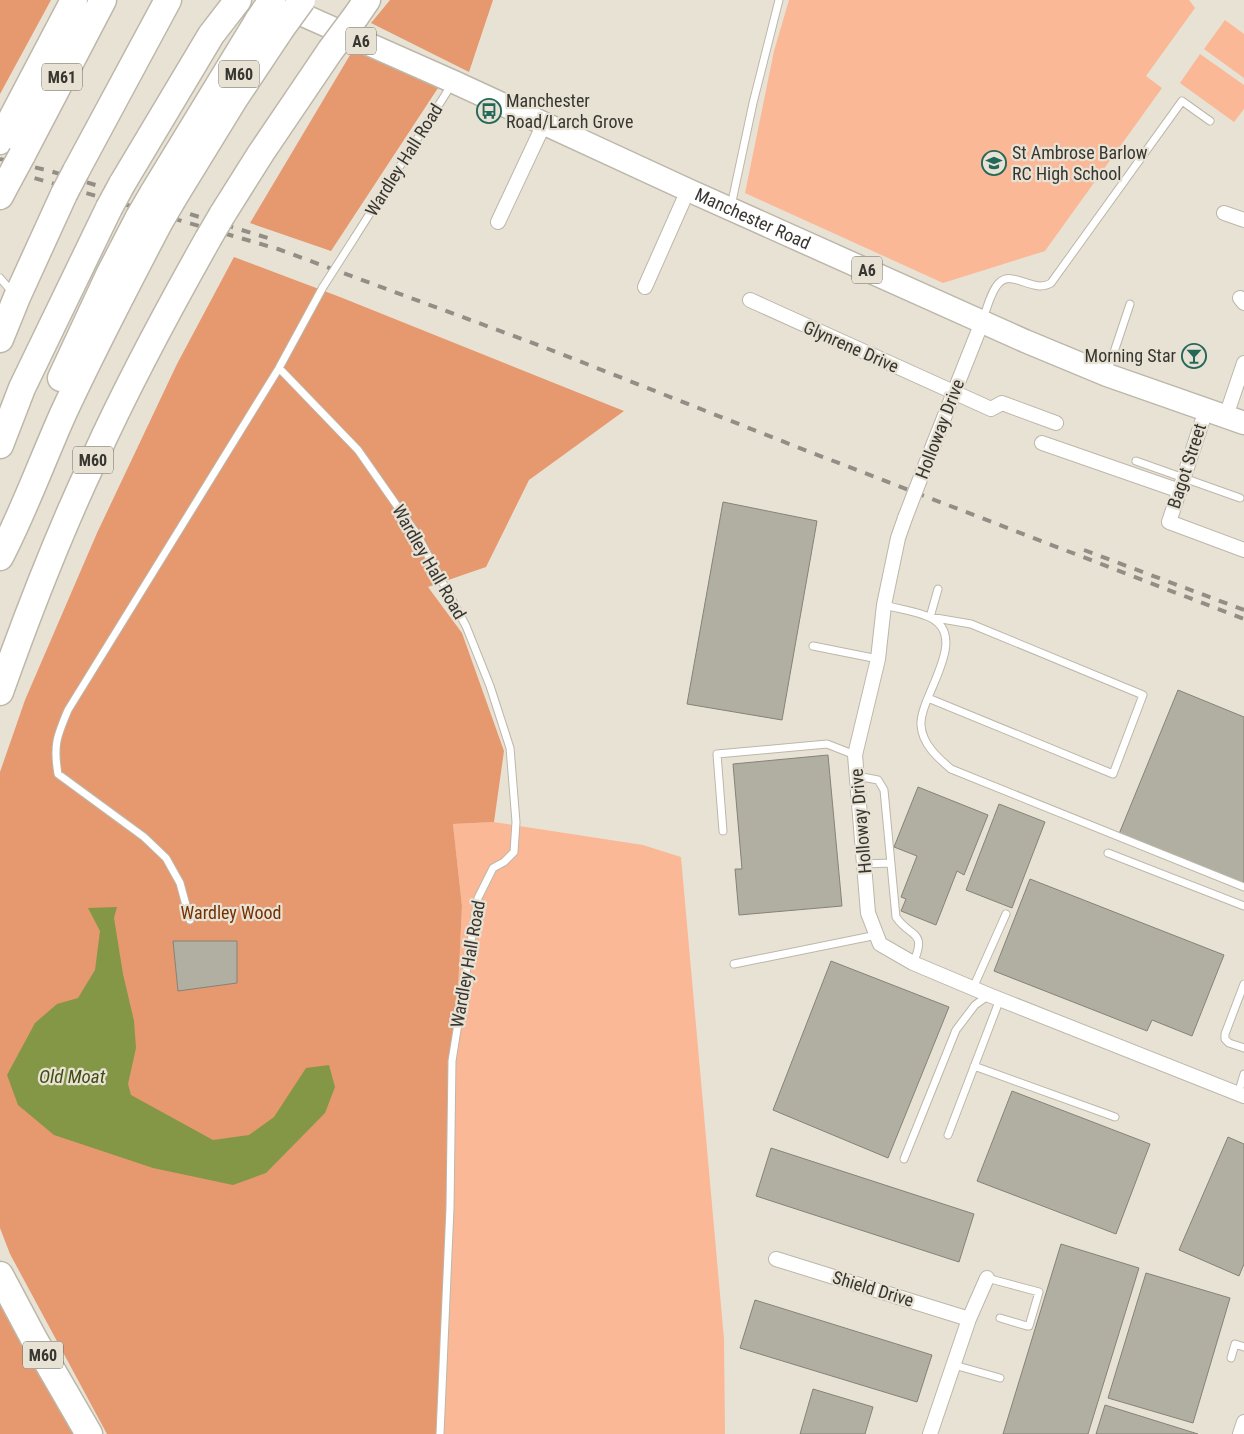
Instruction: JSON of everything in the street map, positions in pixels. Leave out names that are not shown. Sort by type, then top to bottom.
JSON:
[{"type":"highway","name":"M61","points":[[0,141],[74,0]]},
{"type":"highway","name":"M61","points":[[4,187],[103,0]]},
{"type":"highway","points":[[0,338],[8,288],[64,194],[168,0]]},
{"type":"highway","name":"M60","points":[[163,196],[198,118],[271,14],[290,0]]},
{"type":"highway","name":"M60","points":[[0,532],[8,506],[41,421],[76,342],[163,196],[235,98],[271,14],[302,0]]},
{"type":"highway","name":"M60","points":[[0,445],[22,388],[108,208],[211,35],[228,2]]},
{"type":"highway","name":"M60","points":[[0,692],[57,545],[94,457],[173,302],[222,215],[266,145],[330,51],[362,8]]},
{"type":"highway","name":"M60","points":[[0,557],[16,527],[79,378],[116,304],[149,220]]},
{"type":"highway","name":"M60","points":[[0,1275],[34,1339],[89,1434]]},
{"type":"main road","name":"Manchester Road","points":[[271,14],[454,82],[688,190],[982,322],[1106,375],[1225,416]]},
{"type":"street","points":[[498,222],[544,124]]},
{"type":"street","points":[[645,288],[688,190]]},
{"type":"street","points":[[1224,213],[1244,220]]},
{"type":"street","name":"Glynrene Drive","points":[[750,300],[991,409],[1002,403],[1056,423]]},
{"type":"street","name":"Holloway Drive","points":[[982,322],[898,538],[884,605],[878,659],[855,756],[868,913],[880,944],[913,963],[1241,1095]]},
{"type":"street","name":"Bagot Street","points":[[1244,363],[1225,416],[1182,485],[1169,522],[1244,550]]},
{"type":"street","points":[[1042,443],[1182,485]]},
{"type":"street","name":"Shield Drive","points":[[776,1259],[970,1319]]},
{"type":"street","points":[[930,1434],[970,1319],[988,1278]]},
{"type":"street","points":[[1240,1434],[1244,1422]]},
{"type":"lane","points":[[731,209],[753,103],[779,0]]},
{"type":"lane","name":"Wardley Hall Road","points":[[190,920],[180,883],[166,858],[144,837],[58,774],[55,758],[57,737],[68,710],[279,368],[323,287],[454,82]]},
{"type":"lane","points":[[982,322],[995,289],[1000,282],[1006,279],[1013,279],[1041,288],[1046,287],[1054,280],[1182,101],[1210,121]]},
{"type":"lane","points":[[1106,375],[1130,304]]},
{"type":"lane","name":"Wardley Hall Road","points":[[279,368],[358,450],[416,533],[466,626],[490,686],[510,748],[516,822],[514,852],[504,862],[493,868],[478,898],[452,1061],[450,1208],[440,1434]]},
{"type":"lane","points":[[1136,462],[1182,485],[1240,498]]},
{"type":"lane","points":[[930,617],[938,589]]},
{"type":"lane","points":[[884,605],[930,617],[971,624],[1143,695],[1114,774],[928,698]]},
{"type":"lane","points":[[930,617],[942,626],[946,639],[946,651],[922,715],[921,727],[925,740],[936,756],[951,769],[1244,887]]},
{"type":"lane","points":[[814,646],[878,659]]},
{"type":"lane","points":[[723,831],[717,754],[827,744],[855,756]]},
{"type":"lane","points":[[857,776],[878,780],[884,790],[896,917],[902,926],[917,936],[919,942],[919,950],[913,963]]},
{"type":"lane","points":[[1108,853],[1244,906]]},
{"type":"lane","points":[[864,864],[891,863]]},
{"type":"lane","points":[[973,988],[1006,914]]},
{"type":"lane","points":[[734,964],[877,935]]},
{"type":"lane","points":[[1244,984],[1225,1034],[1228,1042],[1244,1048]]},
{"type":"lane","points":[[948,1135],[974,1066],[995,997]]},
{"type":"lane","points":[[904,1158],[956,1030],[974,1005],[995,997]]},
{"type":"lane","points":[[974,1066],[1115,1117]]},
{"type":"lane","points":[[1241,1095],[1244,1074]]},
{"type":"lane","points":[[988,1278],[1039,1292],[1029,1326],[1000,1318]]},
{"type":"lane","points":[[1231,1358],[1235,1344],[1244,1347]]},
{"type":"lane","points":[[954,1365],[1000,1378]]},
{"type":"shaded area","name":"St Ambrose Barlow RC High School","points":[[789,0],[1189,0],[1195,8],[1146,76],[1162,88],[1045,251],[943,283],[745,193],[774,51]]},
{"type":"shaded area","points":[[1225,20],[1244,34],[1244,78],[1204,49]]},
{"type":"shaded area","points":[[1200,54],[1244,85],[1244,109],[1234,122],[1180,83]]},
{"type":"shaded area","points":[[494,822],[643,845],[681,857],[724,1339],[725,1434],[437,1434],[462,906],[453,824]]},
{"type":"green space","points":[[0,0],[51,0],[0,94]]},
{"type":"green space","points":[[390,0],[493,0],[469,72],[371,23]]},
{"type":"green space","points":[[353,50],[438,88],[331,251],[250,223]]},
{"type":"green space","name":"Wardley Wood","points":[[234,257],[340,297],[624,411],[529,480],[486,567],[428,587],[462,633],[504,751],[494,822],[453,824],[462,906],[437,1434],[107,1434],[10,1254],[0,1228],[0,772],[25,700],[97,533],[177,364]]},
{"type":"green space","points":[[0,1297],[76,1434],[0,1434]]},
{"type":"water","name":"Old Moat","points":[[117,907],[114,918],[123,974],[134,1021],[136,1048],[128,1084],[131,1095],[213,1140],[249,1135],[274,1117],[306,1068],[329,1065],[335,1087],[325,1113],[266,1173],[233,1185],[153,1168],[54,1135],[18,1105],[7,1075],[35,1023],[57,1004],[78,998],[95,970],[100,931],[88,908]]},
{"type":"building","points":[[723,502],[817,521],[782,720],[687,704]]},
{"type":"building","points":[[1178,690],[1244,717],[1244,884],[1119,834]]},
{"type":"building","points":[[828,755],[842,906],[739,915],[735,869],[742,869],[733,764]]},
{"type":"building","points":[[918,787],[988,815],[964,875],[957,871],[936,925],[901,911],[906,899],[901,897],[917,856],[894,847]]},
{"type":"building","points":[[999,804],[1045,822],[1012,908],[966,890]]},
{"type":"building","points":[[1030,879],[1224,955],[1192,1036],[1152,1020],[1147,1031],[994,971]]},
{"type":"building","points":[[173,941],[237,941],[237,983],[178,991]]},
{"type":"building","points":[[831,961],[949,1007],[888,1158],[773,1110]]},
{"type":"building","points":[[1012,1091],[1150,1144],[1116,1234],[977,1181]]},
{"type":"building","points":[[1228,1137],[1244,1144],[1244,1264],[1239,1276],[1179,1250]]},
{"type":"building","points":[[771,1148],[974,1214],[959,1262],[756,1196]]},
{"type":"building","points":[[1061,1244],[1139,1268],[1088,1434],[1003,1434]]},
{"type":"building","points":[[1146,1273],[1230,1298],[1193,1423],[1108,1398]]},
{"type":"building","points":[[755,1300],[932,1355],[917,1402],[740,1348]]},
{"type":"building","points":[[813,1389],[873,1407],[865,1434],[800,1434]]},
{"type":"building","points":[[1105,1405],[1198,1434],[1096,1434]]},
{"type":"railway","points":[[0,159],[50,171],[271,239]]},
{"type":"railway","points":[[0,168],[278,249],[541,346],[1244,619]]},
{"type":"railway","points":[[1084,550],[1244,610]]},
{"type":"place","name":"Manchester Road/Larch Grove","points":[[489,111]]},
{"type":"place","name":"St Ambrose Barlow RC High School","points":[[994,163]]},
{"type":"place","name":"Morning Star","points":[[1194,356]]}]
